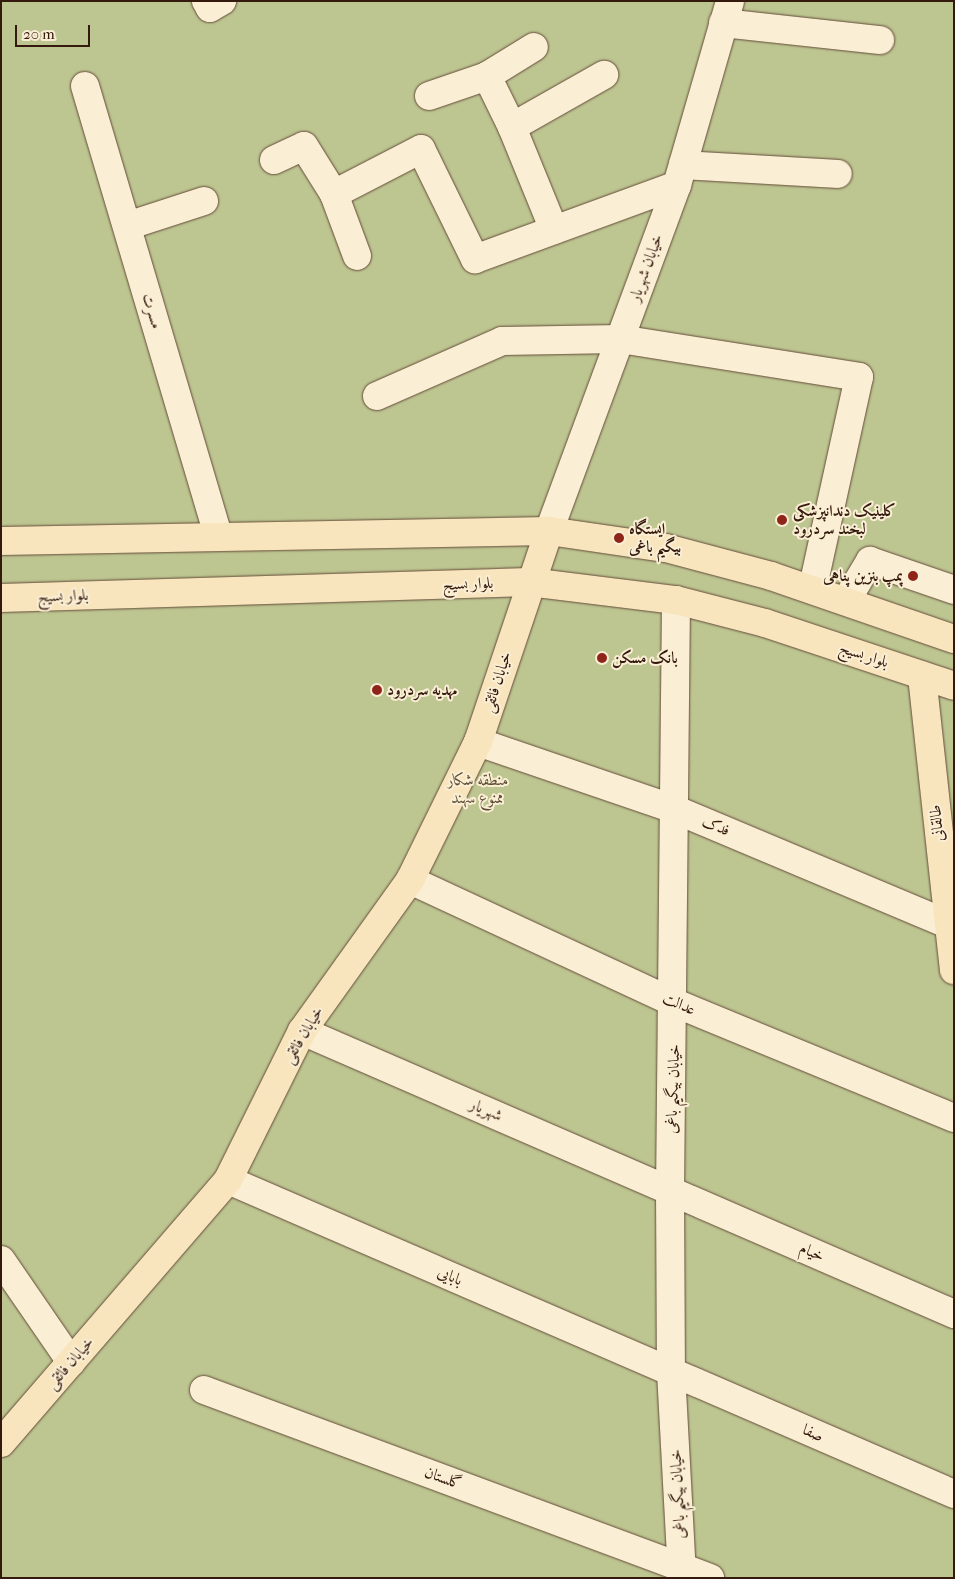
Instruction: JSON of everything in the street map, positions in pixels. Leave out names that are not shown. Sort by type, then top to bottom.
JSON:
[{"type":"main road","points":[[1,541],[549,531],[666,548],[812,590],[954,639]]},
{"type":"main road","name":"خیابان فائقی","points":[[1,1442],[228,1180],[302,1031],[410,880],[478,742],[529,582],[549,531]]},
{"type":"main road","name":"بلوار بسیج","points":[[1,598],[529,582],[676,600],[943,681]]},
{"type":"main road","points":[[889,664],[880,637],[892,618]]},
{"type":"main road","name":"طالقانی","points":[[943,681],[948,924],[954,970]]},
{"type":"street","points":[[206,1],[210,8],[222,1]]},
{"type":"street","points":[[726,12],[880,40]]},
{"type":"street","name":"خیابان شهریار","points":[[549,531],[680,175],[726,12]]},
{"type":"street","points":[[429,96],[487,76],[534,47]]},
{"type":"street","points":[[512,127],[604,75]]},
{"type":"street","points":[[487,76],[512,127],[554,230]]},
{"type":"street","name":"مسرت","points":[[85,86],[219,537]]},
{"type":"street","points":[[274,160],[304,146],[334,194],[357,256]]},
{"type":"street","points":[[334,194],[421,149],[475,258],[554,230],[680,175],[838,174]]},
{"type":"street","points":[[127,226],[204,201]]},
{"type":"street","points":[[377,396],[502,341],[620,339],[859,377],[812,590]]},
{"type":"street","points":[[846,601],[870,561],[954,590]]},
{"type":"street","name":"خیابان بیگیم باغی","points":[[676,600],[675,1003],[670,1189],[671,1372],[682,1572]]},
{"type":"street","name":"فدک","points":[[478,742],[674,809],[948,924]]},
{"type":"street","name":"عدالت","points":[[410,880],[675,1003],[954,1118]]},
{"type":"street","name":"شهریار","points":[[302,1031],[670,1189]]},
{"type":"street","name":"بابایی","points":[[228,1180],[671,1372]]},
{"type":"street","name":"خیام","points":[[670,1189],[954,1314]]},
{"type":"street","points":[[1,1260],[71,1362]]},
{"type":"street","name":"صفا","points":[[671,1372],[954,1494]]},
{"type":"street","name":"گلستان","points":[[204,1390],[682,1572],[710,1578]]},
{"type":"green space","name":"منطقه شکار ممنوع سهند","points":[[1,1],[954,1],[954,1578],[1,1578]]},
{"type":"place","name":"کلینیک دندانپزشکی لبخند سردرود","points":[[782,520]]},
{"type":"place","name":"ایستگاه بیگیم باغی","points":[[619,538]]},
{"type":"place","name":"پمپ بنزین پناهی","points":[[913,576]]},
{"type":"place","name":"بانک مسکن","points":[[602,658]]},
{"type":"place","name":"مهدیه سردرود","points":[[377,690]]}]
